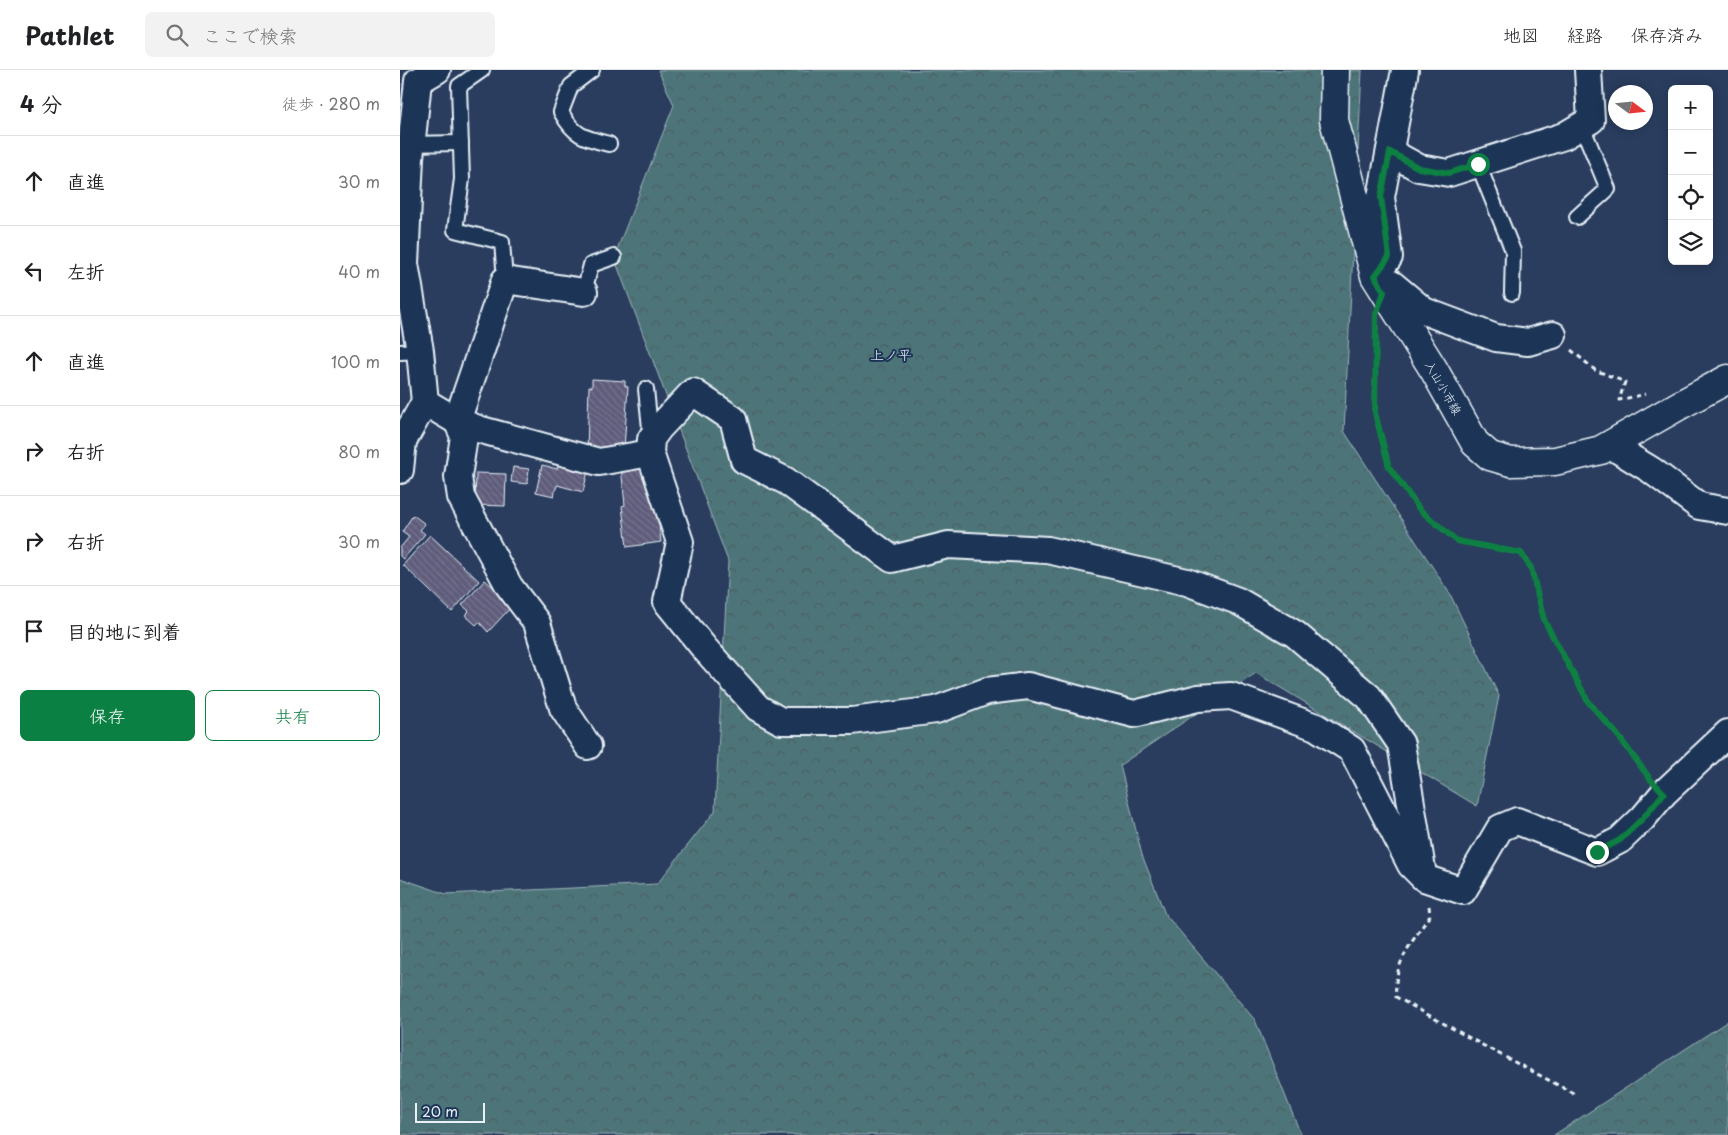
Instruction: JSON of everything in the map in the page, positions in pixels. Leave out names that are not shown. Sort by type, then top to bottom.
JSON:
[{"type":"main road","name":"入山小市線","points":[[1335,70],[1334,120],[1380,284],[1434,370],[1475,443],[1490,456],[1510,462],[1555,461],[1601,450],[1728,379]]},
{"type":"street","points":[[438,70],[418,81],[406,144],[405,264],[410,352],[425,402],[457,421],[478,429],[599,462],[651,446]]},
{"type":"street","points":[[1406,70],[1381,197],[1389,257],[1380,284],[1393,285],[1424,311],[1496,338],[1528,342],[1553,335]]},
{"type":"street","points":[[1390,152],[1419,168],[1449,173],[1564,136],[1591,120],[1588,70]]},
{"type":"street","points":[[584,292],[505,280],[457,421],[464,436],[458,477],[461,497],[509,586],[538,623],[563,708],[588,746]]},
{"type":"street","points":[[1424,878],[1401,744],[1369,697],[1295,634],[1238,601],[1187,582],[1048,550],[948,545],[892,559],[786,481],[744,460],[733,420],[693,392],[659,428],[651,446],[680,542],[667,602],[705,649],[758,708],[781,721],[852,721],[936,710],[987,691],[1028,686],[1134,714],[1198,698],[1231,696],[1316,727],[1352,750],[1411,865],[1424,878],[1463,891],[1500,828],[1517,821],[1597,852],[1620,840],[1643,818],[1664,793],[1728,733]]},
{"type":"street","points":[[400,470],[403,440],[425,402]]},
{"type":"street","points":[[1610,445],[1651,470],[1699,506],[1728,511]]},
{"type":"lane","points":[[482,70],[459,86],[462,179],[455,230],[502,242],[505,280]]},
{"type":"lane","points":[[592,70],[571,86],[562,112],[569,125],[584,138],[609,144]]},
{"type":"lane","points":[[1576,217],[1608,189],[1582,126]]},
{"type":"lane","points":[[406,144],[461,143]]},
{"type":"lane","points":[[1478,164],[1513,251],[1512,293]]},
{"type":"lane","points":[[584,292],[591,265],[614,257]]},
{"type":"lane","points":[[646,389],[651,446]]},
{"type":"path","points":[[1380,284],[1376,314],[1375,413],[1389,467],[1420,510],[1457,541],[1521,553],[1531,568],[1544,620],[1589,703],[1616,733],[1651,780],[1664,793]]},
{"type":"path","points":[[1553,335],[1595,370],[1626,382],[1619,400],[1648,394]]},
{"type":"path","points":[[1429,906],[1430,915],[1401,958],[1395,986],[1396,997],[1575,1094]]},
{"type":"green space","points":[[658,70],[1362,70],[1344,431],[1450,594],[1499,696],[1477,806],[1256,673],[1120,765],[1142,855],[1165,914],[1255,1020],[1301,1135],[400,1135],[400,878],[446,894],[657,884],[715,811],[728,561],[614,257],[674,105]]},
{"type":"green space","points":[[1728,1021],[1728,1135],[1554,1135]]},
{"type":"building","points":[[592,379],[625,381],[625,386],[628,387],[624,450],[587,451],[589,386],[592,387]]},
{"type":"building","points":[[558,464],[588,471],[583,492],[557,485],[554,496],[536,492],[542,465],[557,469]]},
{"type":"building","points":[[648,464],[654,483],[661,542],[627,547],[622,506],[625,505],[621,467]]},
{"type":"building","points":[[513,467],[529,469],[527,484],[511,482]]},
{"type":"building","points":[[476,473],[506,474],[505,506],[475,505]]},
{"type":"building","points":[[413,515],[425,524],[420,530],[425,534],[403,559],[400,556],[400,548],[409,537],[402,532]]},
{"type":"building","points":[[430,535],[479,581],[452,612],[403,565]]},
{"type":"building","points":[[485,580],[513,605],[488,632],[479,622],[476,625],[465,615],[469,611],[462,605]]},
{"type":"district","name":"上ノ平","points":[[891,355]]},
{"type":"route","points":[[1478,164],[1449,173],[1419,168],[1390,152],[1381,197],[1389,257],[1375,276],[1384,292],[1376,314],[1375,413],[1389,467],[1420,510],[1457,541],[1521,553],[1531,568],[1544,620],[1589,703],[1616,733],[1651,780],[1664,793],[1643,818],[1620,840],[1597,852]]}]
